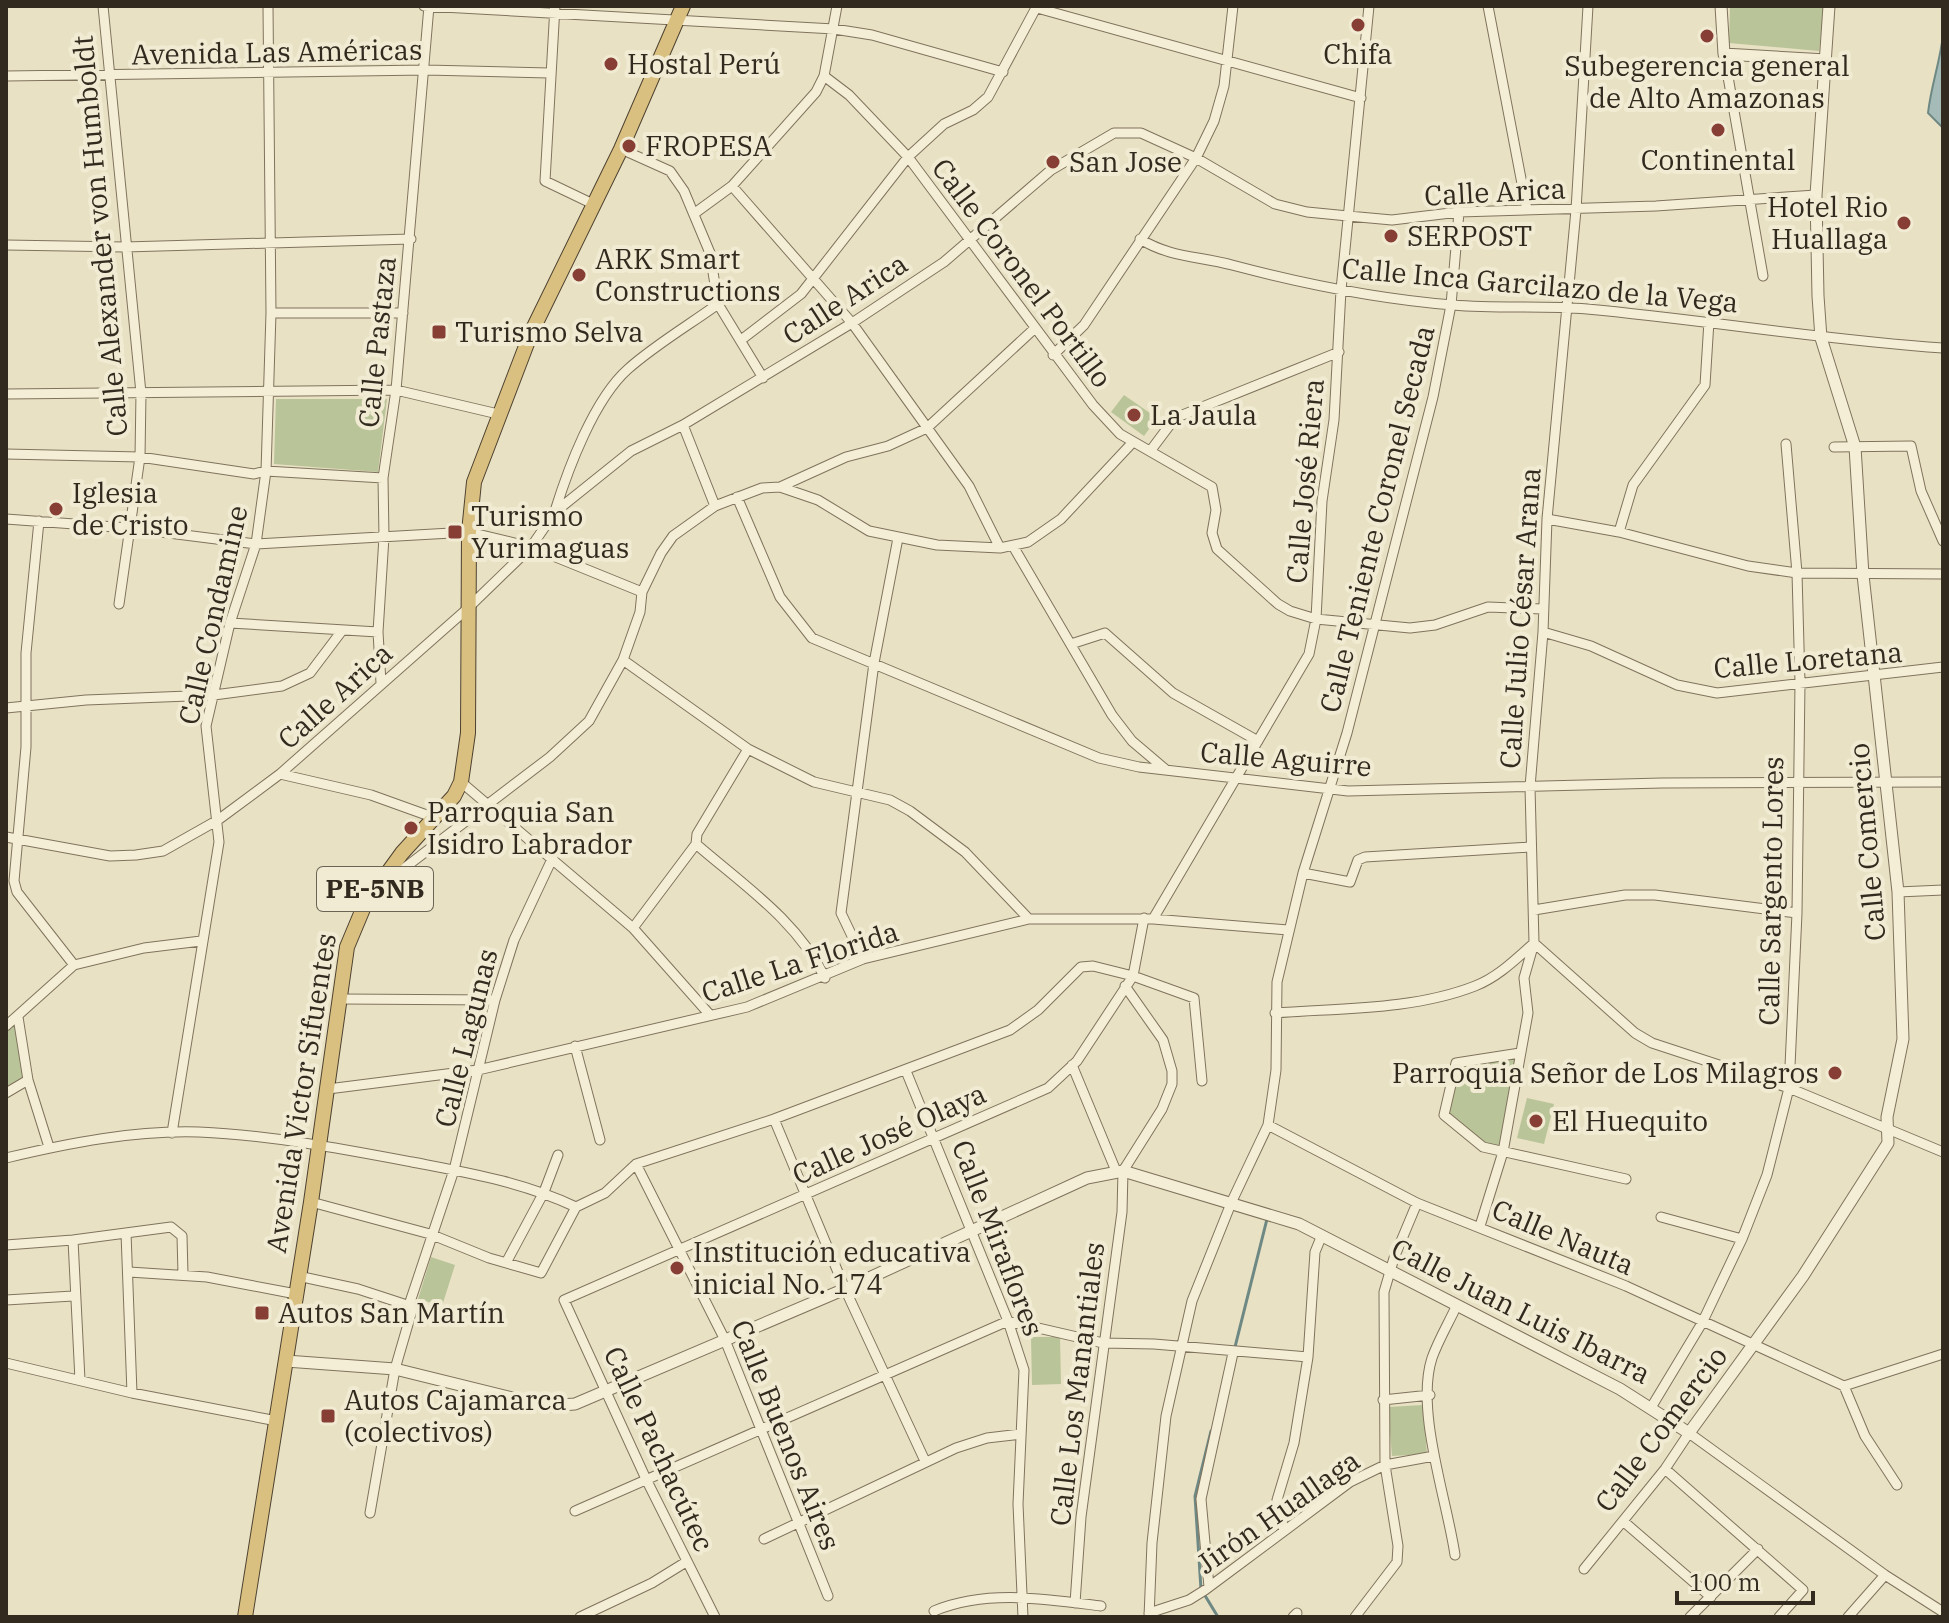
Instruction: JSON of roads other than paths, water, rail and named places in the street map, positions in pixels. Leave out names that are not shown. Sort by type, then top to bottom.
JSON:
[{"type":"highway","name":"PE-5NB","points":[[593,204],[621,149],[673,23],[683,6]]},
{"type":"highway","name":"Avenida Victor Sifuentes","points":[[245,1617],[311,1202],[347,947],[359,914],[373,891],[461,782],[468,733],[467,609],[474,482],[498,414],[547,297],[593,204]]},
{"type":"street","name":"Calle Alexander von Humboldt","points":[[103,6],[141,393],[140,457],[119,604]]},
{"type":"street","name":"Calle Condamine","points":[[172,1133],[219,842],[206,726],[230,623],[256,544],[266,471],[271,313],[266,75],[268,6]]},
{"type":"street","points":[[695,213],[732,186],[806,106],[824,76],[837,6]]},
{"type":"street","points":[[1053,355],[1084,325],[1196,158],[1214,121],[1227,61],[1233,6]]},
{"type":"street","name":"Calle José Riera","points":[[1148,918],[1238,778],[1301,672],[1316,619],[1322,501],[1339,352],[1341,290],[1369,6]]},
{"type":"street","points":[[1488,6],[1527,210]]},
{"type":"street","name":"Calle Julio César Arana","points":[[1480,1226],[1503,1152],[1528,1013],[1524,978],[1534,943],[1529,847],[1530,787],[1543,632],[1547,519],[1576,210],[1588,6]]},
{"type":"street","points":[[1721,6],[1724,54],[1763,276]]},
{"type":"street","points":[[428,7],[555,11],[673,23],[834,29],[872,35],[1003,72]]},
{"type":"street","name":"Calle Pastaza","points":[[381,683],[378,632],[384,537],[383,478],[396,390],[411,239],[426,70],[428,7]]},
{"type":"street","points":[[741,340],[801,294],[908,157],[944,124],[973,110],[988,97],[1037,7],[1361,98]]},
{"type":"street","points":[[555,11],[545,181],[593,204]]},
{"type":"street","name":"Calle Comercio","points":[[1584,1569],[1665,1469],[1753,1347],[1888,1143],[1887,1117],[1903,1039],[1898,892],[1863,575],[1855,447],[1821,338],[1816,195],[1829,12]]},
{"type":"street","points":[[1724,54],[1826,60]]},
{"type":"street","name":"Avenida Las Américas","points":[[6,76],[266,75],[426,70],[549,73]]},
{"type":"street","name":"Calle Coronel Portillo","points":[[824,76],[849,95],[908,157],[971,238],[1053,355],[1120,434],[1212,487],[1216,510],[1212,533],[1224,557],[1278,604],[1316,619],[1373,627],[1435,625],[1488,607],[1542,609]]},
{"type":"street","name":"Calle Arica","points":[[12,838],[110,856],[136,855],[163,851],[218,820],[280,774],[467,609],[531,547],[555,512],[631,451],[683,425],[852,323],[944,262],[1051,170],[1114,133],[1141,133],[1196,158],[1275,204],[1307,212],[1392,220],[1459,212],[1576,210],[1816,195]]},
{"type":"street","points":[[621,149],[670,171],[695,213],[710,253],[718,304],[763,378]]},
{"type":"street","points":[[732,186],[852,323],[969,486],[1000,548]]},
{"type":"street","name":"Calle Teniente Coronel Secada","points":[[1149,1615],[1152,1543],[1166,1416],[1192,1301],[1232,1201],[1268,1125],[1275,1082],[1277,982],[1303,873],[1347,733],[1433,397],[1451,305],[1459,212]]},
{"type":"street","points":[[6,245],[125,247],[269,240],[411,239]]},
{"type":"street","name":"Calle Inca Garcilazo de la Vega","points":[[1140,239],[1159,251],[1182,259],[1211,260],[1341,290],[1451,305],[1567,307],[1709,321],[1821,338],[1943,348]]},
{"type":"street","points":[[555,512],[592,421],[609,389],[627,369],[718,304]]},
{"type":"street","points":[[271,313],[403,313]]},
{"type":"street","points":[[1619,532],[1633,485],[1705,385],[1709,321]]},
{"type":"street","points":[[373,891],[574,737],[589,721],[623,660],[640,612],[642,592],[673,536],[715,506],[762,488],[780,487],[846,457],[888,446],[927,428],[1034,329]]},
{"type":"street","points":[[1151,450],[1175,418],[1339,352]]},
{"type":"street","points":[[6,394],[396,390],[498,414]]},
{"type":"street","points":[[683,425],[715,506]]},
{"type":"street","points":[[780,487],[818,500],[869,531],[898,538],[1000,548],[1041,535],[1061,519],[1133,442]]},
{"type":"street","name":"Calle Sargento Lores","points":[[1652,1406],[1702,1323],[1742,1239],[1767,1175],[1789,1088],[1797,913],[1800,683],[1797,573],[1786,444]]},
{"type":"street","points":[[1834,447],[1911,446],[1921,491],[1943,541]]},
{"type":"street","points":[[6,454],[140,457],[254,474],[266,471],[383,478]]},
{"type":"street","name":"Calle Aguirre","points":[[737,497],[780,597],[812,638],[1099,758],[1168,771],[1328,790],[1943,782]]},
{"type":"street","points":[[6,519],[129,528],[256,544],[469,532],[531,547],[642,592]]},
{"type":"street","points":[[1547,519],[1619,532],[1748,566],[1797,573],[1943,574]]},
{"type":"street","points":[[39,521],[26,653],[28,707],[12,838],[14,881],[17,892],[74,965]]},
{"type":"street","points":[[863,959],[841,913],[874,663],[898,538]]},
{"type":"street","points":[[1013,546],[1132,741],[1168,771]]},
{"type":"street","points":[[230,623],[378,632]]},
{"type":"street","points":[[6,708],[86,700],[251,692],[298,680],[321,662],[341,632]]},
{"type":"street","name":"Calle Loretana","points":[[1543,632],[1591,646],[1677,685],[1717,693],[1943,667]]},
{"type":"street","points":[[1071,644],[1105,633],[1173,693],[1258,741]]},
{"type":"street","points":[[623,660],[748,749],[814,782],[890,800],[937,830],[993,877],[1029,919]]},
{"type":"street","points":[[633,928],[696,844],[697,834],[748,749]]},
{"type":"street","points":[[280,774],[371,795],[435,818]]},
{"type":"street","points":[[461,782],[633,928],[710,1015]]},
{"type":"street","points":[[696,844],[786,923],[811,949],[825,978]]},
{"type":"street","points":[[1303,873],[1350,882],[1358,860],[1365,857],[1529,847]]},
{"type":"street","name":"Calle Lagunas","points":[[411,1306],[430,1234],[454,1170],[495,1000],[522,919],[553,857]]},
{"type":"street","points":[[1898,892],[1943,890]]},
{"type":"street","points":[[1534,910],[1625,895],[1655,895],[1797,913]]},
{"type":"street","name":"Calle La Florida","points":[[328,1089],[478,1070],[747,1007],[825,978],[863,959],[1029,919],[1148,918],[1288,930]]},
{"type":"street","name":"Calle José Olaya","points":[[564,1300],[1048,1088],[1072,1065],[1133,976],[1148,918]]},
{"type":"street","points":[[6,1026],[74,965],[144,948],[201,941]]},
{"type":"street","points":[[1275,1013],[1441,996],[1476,986],[1499,974],[1534,943],[1652,1043],[1789,1088],[1943,1152]]},
{"type":"street","points":[[311,1202],[430,1234],[489,1258],[541,1273],[576,1207],[605,1193],[636,1164],[906,1071],[1025,1022],[1081,967],[1093,966],[1133,976],[1194,998],[1202,1081]]},
{"type":"street","points":[[286,1361],[395,1369],[559,1407],[608,1390],[845,1289],[1087,1178],[1120,1171],[1162,1109],[1172,1084],[1172,1071],[1163,1040],[1125,986]]},
{"type":"street","points":[[341,999],[495,1000]]},
{"type":"street","points":[[18,1017],[28,1080],[49,1147]]},
{"type":"street","points":[[575,1046],[600,1140]]},
{"type":"street","points":[[1520,1053],[1456,1063],[1444,1115],[1483,1147],[1626,1179]]},
{"type":"street","points":[[1072,1065],[1120,1171]]},
{"type":"street","name":"Calle Miraflores","points":[[906,1071],[1008,1321],[1024,1370],[1018,1504],[1023,1617]]},
{"type":"street","points":[[6,1093],[28,1080]]},
{"type":"street","points":[[774,1119],[845,1289],[925,1461]]},
{"type":"street","name":"Calle Nauta","points":[[1268,1125],[1417,1203],[1626,1286],[1753,1347],[1844,1386]]},
{"type":"street","points":[[6,1158],[49,1147],[127,1135],[201,1132],[319,1147],[454,1170],[544,1192],[576,1207]]},
{"type":"street","points":[[507,1261],[544,1192],[558,1155]]},
{"type":"street","name":"Calle Buenos Aires","points":[[636,1164],[725,1340],[828,1596]]},
{"type":"street","name":"Calle Juan Luis Ibarra","points":[[1120,1171],[1232,1201],[1322,1235],[1652,1406],[1885,1575],[1943,1612]]},
{"type":"street","name":"Calle Los Manantiales","points":[[1075,1603],[1081,1517],[1122,1212],[1120,1171]]},
{"type":"street","points":[[1355,1617],[1397,1562],[1398,1546],[1385,1465],[1384,1292],[1417,1203]]},
{"type":"street","points":[[1661,1217],[1742,1239]]},
{"type":"street","points":[[6,1245],[175,1228],[182,1236],[183,1274]]},
{"type":"street","points":[[126,1233],[132,1393]]},
{"type":"street","points":[[1284,1531],[1277,1500],[1294,1443],[1308,1357],[1311,1279],[1315,1252],[1322,1235]]},
{"type":"street","points":[[73,1240],[73,1296],[80,1380]]},
{"type":"street","points":[[129,1272],[183,1274],[296,1294]]},
{"type":"street","points":[[298,1276],[411,1306],[395,1369],[370,1513]]},
{"type":"street","points":[[6,1300],[73,1296]]},
{"type":"street","name":"Calle Pachacútec","points":[[564,1300],[608,1390],[646,1479],[715,1617]]},
{"type":"street","points":[[1455,1555],[1449,1510],[1434,1456],[1430,1395],[1432,1360],[1456,1307]]},
{"type":"street","points":[[575,1511],[1008,1321],[1103,1343],[1308,1357]]},
{"type":"street","points":[[1205,1590],[1201,1499],[1233,1353]]},
{"type":"street","points":[[1897,1485],[1865,1436],[1844,1386],[1943,1354]]},
{"type":"street","points":[[6,1363],[132,1393],[277,1421]]},
{"type":"street","points":[[1383,1400],[1430,1395]]},
{"type":"street","points":[[764,1539],[925,1461],[987,1438],[1021,1434]]},
{"type":"street","name":"Jirón Huallaga","points":[[1149,1615],[1205,1590],[1350,1482],[1385,1465],[1434,1456]]},
{"type":"street","points":[[1665,1469],[1803,1590],[1779,1617]]},
{"type":"street","points":[[1623,1521],[1711,1597]]},
{"type":"street","points":[[1690,1617],[1758,1549]]},
{"type":"street","points":[[580,1617],[652,1583],[686,1562]]},
{"type":"street","points":[[1848,1617],[1885,1575]]},
{"type":"street","points":[[934,1611],[956,1602],[1024,1598],[1101,1606]]},
{"type":"water","points":[[1943,35],[1943,128],[1928,113]]},
{"type":"waterway","points":[[1235,1347],[1267,1219]]},
{"type":"waterway","points":[[1211,1431],[1195,1496],[1201,1589],[1218,1617]]},
{"type":"place","name":"Chifa","points":[[1358,25]]},
{"type":"place","name":"Subegerencia general de Alto Amazonas","points":[[1707,36]]},
{"type":"place","name":"Hostal Perú","points":[[611,64]]},
{"type":"place","name":"Continental","points":[[1718,130]]},
{"type":"place","name":"FROPESA","points":[[629,146]]},
{"type":"place","name":"San Jose","points":[[1053,162]]},
{"type":"place","name":"Hotel Rio Huallaga","points":[[1904,223]]},
{"type":"place","name":"SERPOST","points":[[1391,236]]},
{"type":"place","name":"ARK Smart Constructions","points":[[579,275]]},
{"type":"place","name":"Turismo Selva","points":[[439,332]]},
{"type":"place","name":"La Jaula","points":[[1134,415]]},
{"type":"place","name":"Iglesia de Cristo","points":[[56,509]]},
{"type":"place","name":"Turismo Yurimaguas","points":[[455,532]]},
{"type":"place","name":"Parroquia San Isidro Labrador","points":[[411,828]]},
{"type":"place","name":"Parroquia Señor de Los Milagros","points":[[1835,1073]]},
{"type":"place","name":"El Huequito","points":[[1536,1121]]},
{"type":"place","name":"Institución educativa inicial No. 174","points":[[677,1268]]},
{"type":"place","name":"Autos San Martín","points":[[262,1313]]},
{"type":"place","name":"Autos Cajamarca (colectivos)","points":[[328,1416]]}]
